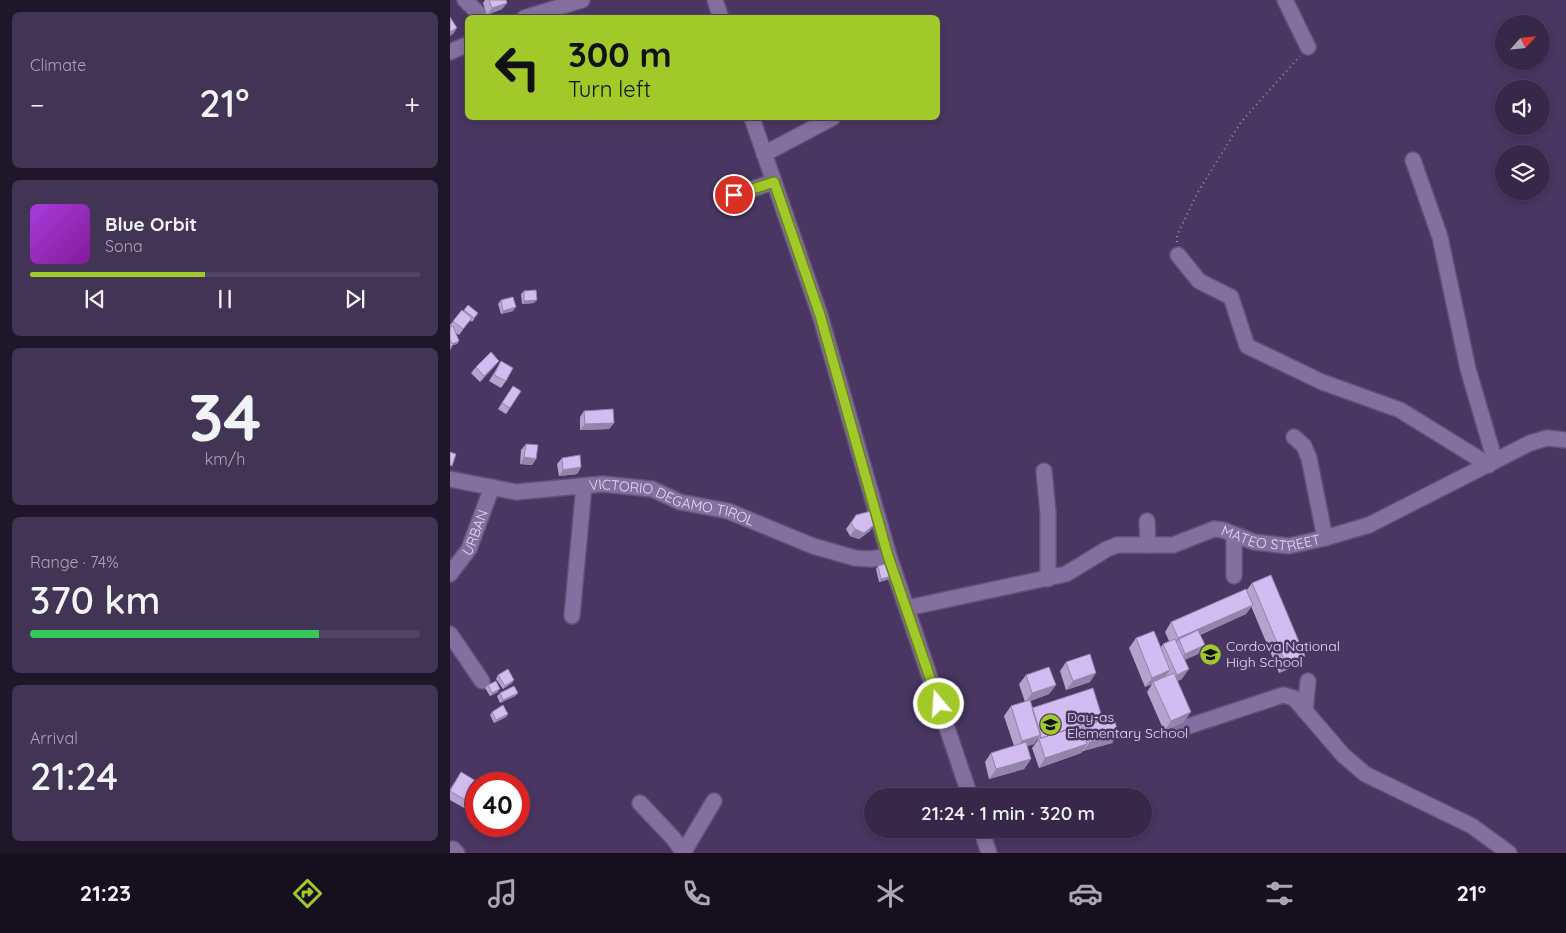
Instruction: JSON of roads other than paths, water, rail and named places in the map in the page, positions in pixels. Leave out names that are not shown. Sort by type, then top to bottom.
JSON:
[{"type":"street","points":[[465,0],[479,15]]},
{"type":"street","points":[[534,15],[582,0]]},
{"type":"street","points":[[716,0],[720,15]]},
{"type":"street","points":[[1285,0],[1308,47]]},
{"type":"street","points":[[450,52],[465,45]]},
{"type":"street","points":[[753,120],[820,315],[888,556],[907,608],[964,788]]},
{"type":"street","points":[[764,154],[828,120]]},
{"type":"street","points":[[1413,160],[1440,237],[1468,369],[1492,463]]},
{"type":"street","points":[[734,195],[774,182]]},
{"type":"street","points":[[1178,255],[1199,281],[1231,298],[1247,346],[1322,382],[1400,410],[1492,463]]},
{"type":"street","points":[[1294,437],[1304,446],[1309,458],[1326,538]]},
{"type":"street","name":"MATEO STREET","points":[[907,608],[1048,580],[1066,574],[1117,545],[1173,545],[1214,529],[1223,530],[1234,536],[1254,542],[1289,546],[1326,538],[1369,526],[1530,443],[1547,438],[1566,440]]},
{"type":"street","points":[[1044,471],[1048,512],[1048,580]]},
{"type":"street","name":"VICTORIO DEGAMO TIROL","points":[[450,480],[516,492],[602,484],[652,489],[680,502],[728,511],[813,546],[855,558],[871,559],[888,556]]},
{"type":"street","points":[[572,616],[584,486]]},
{"type":"street","name":"URBAN","points":[[450,574],[469,549],[492,487]]},
{"type":"street","points":[[1147,521],[1148,545]]},
{"type":"street","points":[[1234,536],[1234,576]]},
{"type":"street","points":[[450,634],[482,681]]},
{"type":"street","points":[[1305,711],[1308,681]]},
{"type":"street","points":[[1180,729],[1283,696],[1294,698],[1343,756],[1366,774],[1472,826],[1509,853]]},
{"type":"street","points":[[640,803],[673,838],[683,853],[714,802]]},
{"type":"street","points":[[983,838],[989,853]]},
{"type":"place","name":"Cordova National High School","points":[[1210,654]]},
{"type":"place","name":"Day-as Elementary School","points":[[1051,725]]}]
